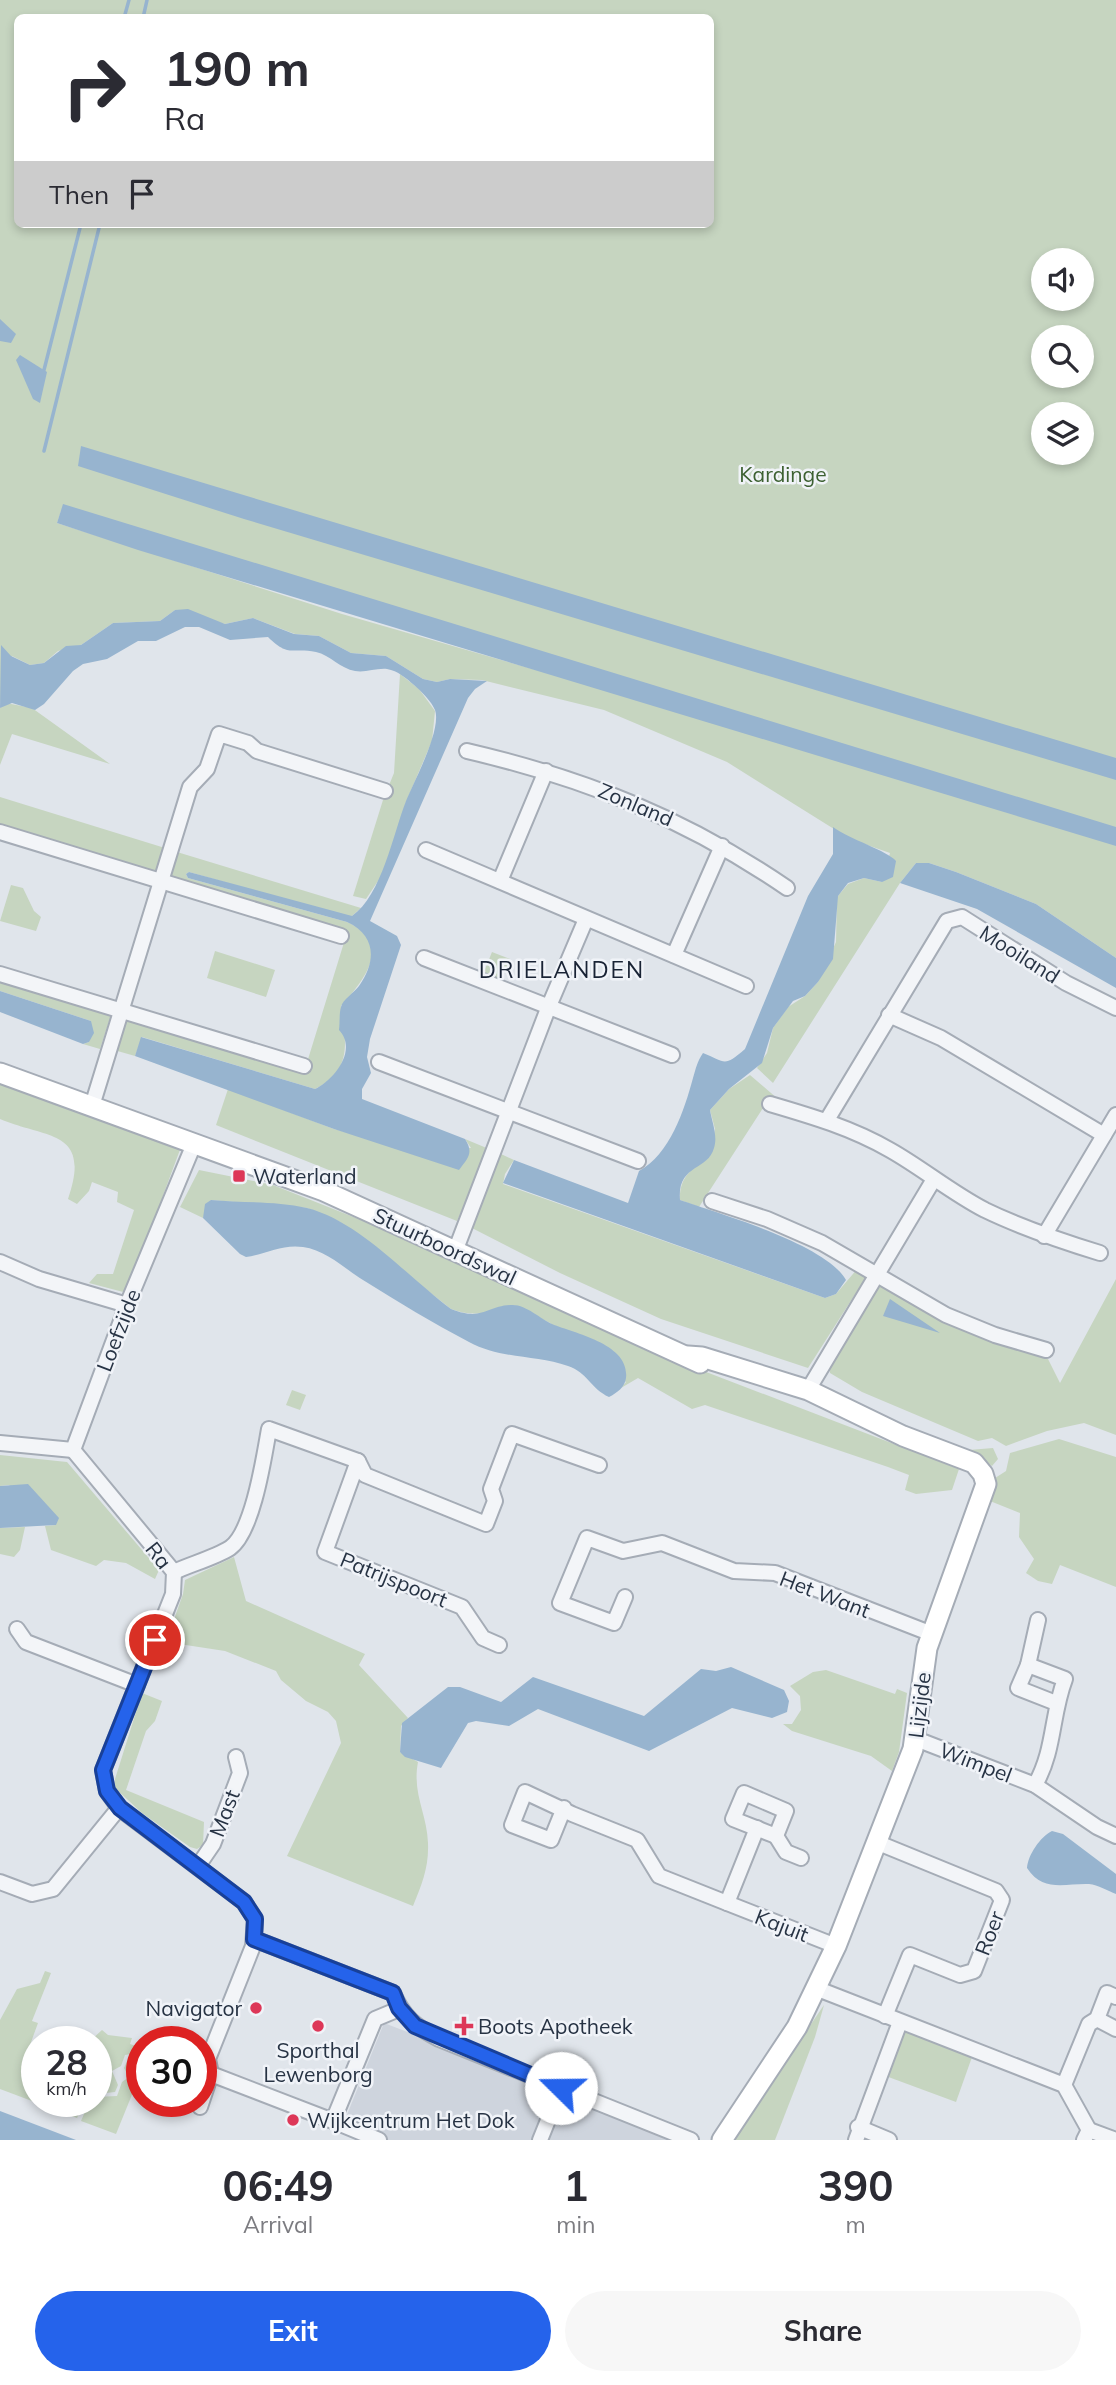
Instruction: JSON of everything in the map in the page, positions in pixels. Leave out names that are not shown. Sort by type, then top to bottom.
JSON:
[{"type":"street","points":[[92,1106],[190,787],[207,769],[219,734],[248,743],[257,751],[385,791]]},
{"type":"street","name":"Zonland","points":[[467,751],[546,771],[636,802],[722,846],[788,888]]},
{"type":"street","points":[[500,881],[546,771]]},
{"type":"street","points":[[0,832],[341,936]]},
{"type":"street","points":[[674,955],[722,846]]},
{"type":"street","points":[[426,850],[746,986]]},
{"type":"street","name":"Mooiland","points":[[827,1120],[947,921],[962,918],[1066,983],[1116,1008]]},
{"type":"street","points":[[456,1249],[549,1006],[586,919]]},
{"type":"street","points":[[424,958],[672,1055]]},
{"type":"street","points":[[0,974],[304,1066]]},
{"type":"street","points":[[889,1015],[941,1038],[1104,1135]]},
{"type":"street","points":[[379,1062],[638,1161]]},
{"type":"street","name":"Stuurboordswal","points":[[0,1073],[324,1191],[688,1356],[806,1395],[894,1435],[903,1436]]},
{"type":"street","points":[[770,1104],[827,1120],[891,1150],[934,1180],[984,1209],[1044,1236],[1100,1253]]},
{"type":"street","points":[[1044,1236],[1116,1115]]},
{"type":"street","name":"Loefzijde","points":[[73,1450],[127,1305],[194,1144]]},
{"type":"street","points":[[806,1395],[934,1180]]},
{"type":"street","points":[[712,1200],[793,1229],[946,1315],[995,1335],[1046,1350]]},
{"type":"street","points":[[0,1262],[39,1279],[127,1305]]},
{"type":"street","points":[[174,1572],[231,1547],[243,1531],[263,1465],[269,1429],[358,1461],[365,1475],[486,1524],[495,1501],[491,1489],[512,1434],[599,1465]]},
{"type":"street","name":"Lijzijde","points":[[722,2140],[797,2027],[818,1989],[836,1946],[916,1739],[923,1667],[932,1634],[979,1510],[986,1481],[974,1463],[903,1436]]},
{"type":"street","points":[[0,1443],[73,1450]]},
{"type":"street","name":"Ra","points":[[73,1450],[174,1572],[173,1594],[103,1770],[107,1791],[120,1808],[244,1902],[255,1919],[254,1939]]},
{"type":"street","name":"Patrijspoort","points":[[358,1461],[325,1552],[463,1607],[483,1638],[499,1644]]},
{"type":"street","name":"Het Want","points":[[625,1597],[614,1623],[560,1603],[587,1538],[623,1551],[662,1543],[734,1570],[775,1573],[932,1634]]},
{"type":"street","points":[[1038,1620],[1028,1665],[1018,1688],[1056,1703]]},
{"type":"street","points":[[17,1629],[26,1642],[137,1685]]},
{"type":"street","name":"Wimpel","points":[[1028,1665],[1065,1679],[1056,1703],[1051,1750],[1035,1786]]},
{"type":"street","name":"Wimpel","points":[[916,1739],[1035,1786],[1087,1821],[1116,1836]]},
{"type":"street","name":"Mast","points":[[198,1866],[213,1844],[240,1773],[236,1757]]},
{"type":"street","points":[[776,1836],[786,1811],[744,1793],[733,1819],[776,1836],[786,1852],[801,1858]]},
{"type":"street","points":[[0,1882],[32,1894],[53,1889],[120,1808]]},
{"type":"street","name":"Kajuit","points":[[564,1808],[637,1840],[643,1845],[659,1876],[836,1946]]},
{"type":"street","name":"Kajuit","points":[[727,1903],[757,1828]]},
{"type":"street","name":"Roer","points":[[876,1842],[996,1891],[1002,1900],[974,1971],[960,1975],[910,1955],[885,2016]]},
{"type":"street","points":[[217,2036],[254,1939],[393,1993],[399,2008],[415,2026],[439,2039],[691,2140]]},
{"type":"street","points":[[818,1989],[1064,2085],[1086,2135],[1115,2140]]},
{"type":"street","points":[[1064,2085],[1089,2024],[1097,2019],[1107,1993],[1116,1997]]},
{"type":"street","points":[[332,2121],[375,2019],[399,2008]]},
{"type":"street","points":[[1097,2019],[1116,2029]]},
{"type":"street","points":[[888,2140],[857,2134],[900,2022]]},
{"type":"street","points":[[217,2083],[332,2121],[379,2140]]},
{"type":"street","points":[[540,2140],[561,2088]]},
{"type":"shaded area","points":[[384,2023],[685,2140],[362,2140],[340,2132]]},
{"type":"green space","name":"Kardinge","points":[[0,0],[1116,0],[1116,958],[1036,904],[956,872],[929,863],[916,863],[900,883],[773,1083],[757,1068],[767,1053],[773,1028],[788,1007],[805,996],[818,982],[836,942],[837,897],[848,884],[864,878],[882,882],[890,853],[850,839],[727,762],[604,710],[482,680],[450,679],[437,682],[423,679],[386,656],[351,653],[319,636],[295,634],[253,618],[225,624],[175,610],[160,621],[113,623],[81,645],[58,651],[44,663],[30,665],[12,656],[0,703]],"holes":[[[61,510],[536,670],[342,614],[57,523]]]},
{"type":"green space","points":[[400,674],[419,689],[435,711],[432,741],[406,802],[384,872],[366,899],[353,896],[394,773]]},
{"type":"green space","points":[[6,703],[32,708],[110,764],[12,734],[0,765],[0,708]]},
{"type":"green space","points":[[0,797],[165,848],[157,873],[0,824]]},
{"type":"green space","points":[[177,852],[361,908],[352,916],[345,916],[189,872],[186,874],[188,878],[347,922],[361,931],[369,941],[372,951],[365,974],[341,1006],[344,1054],[336,1073],[327,1082],[315,1089],[142,1037],[135,1056],[114,1050],[125,1016],[305,1069],[346,936],[169,877]]},
{"type":"green space","points":[[11,885],[23,888],[34,911],[41,917],[36,931],[0,921]]},
{"type":"green space","points":[[215,951],[275,970],[266,997],[207,978]]},
{"type":"green space","points":[[492,952],[510,959],[501,981],[483,974]]},
{"type":"green space","points":[[0,979],[112,1012],[100,1049],[83,1044],[89,1042],[91,1021],[0,991]]},
{"type":"green space","points":[[750,1075],[778,1099],[767,1097],[763,1108],[699,1207],[680,1200],[684,1179],[710,1156],[715,1129],[710,1110],[729,1089]]},
{"type":"green space","points":[[0,1084],[181,1147],[127,1293],[89,1283],[97,1274],[113,1274],[134,1210],[117,1202],[118,1192],[92,1182],[89,1191],[77,1204],[68,1199],[74,1176],[74,1160],[69,1148],[61,1140],[0,1119]]},
{"type":"green space","points":[[228,1089],[334,1129],[379,1141],[471,1148],[465,1139],[489,1149],[457,1221],[216,1125]]},
{"type":"green space","points":[[501,1154],[514,1160],[505,1174],[503,1184],[825,1298],[836,1294],[858,1268],[868,1274],[808,1368],[661,1319],[560,1273],[470,1227]]},
{"type":"green space","points":[[199,1170],[273,1185],[444,1253],[636,1345],[959,1469],[952,1490],[916,1494],[905,1490],[909,1475],[705,1405],[692,1409],[638,1378],[621,1388],[626,1382],[550,1323],[513,1305],[475,1314],[451,1309],[340,1222],[307,1208],[211,1200],[203,1218],[180,1207]]},
{"type":"green space","points":[[1116,1279],[1116,1435],[1084,1423],[1047,1431],[1006,1446],[992,1438],[978,1441],[862,1392],[830,1373],[829,1367],[879,1282],[982,1336],[1048,1359],[1060,1383]]},
{"type":"green space","points":[[292,1390],[306,1395],[300,1410],[286,1405]]},
{"type":"green space","points":[[1059,1439],[1116,1457],[1116,1587],[1060,1565],[1052,1584],[1038,1581],[1026,1573],[1034,1559],[1019,1537],[1020,1513],[990,1501],[992,1480],[1006,1471],[1010,1453]]},
{"type":"green space","points":[[993,1448],[998,1459],[992,1466],[969,1450]]},
{"type":"green space","points":[[0,1455],[67,1462],[159,1570],[155,1579],[126,1563],[104,1560],[96,1566],[51,1550],[45,1526],[56,1525],[9,1485],[0,1486]]},
{"type":"green space","points":[[25,1527],[20,1550],[14,1557],[0,1554],[0,1528]]},
{"type":"green space","points":[[234,1557],[246,1601],[365,1654],[359,1665],[408,1718],[401,1726],[400,1752],[418,1762],[418,1794],[428,1843],[426,1868],[413,1906],[287,1856],[341,1743],[336,1721],[328,1712],[306,1701],[281,1680],[276,1671],[225,1651],[166,1642],[183,1594],[185,1580]]},
{"type":"green space","points":[[826,1670],[895,1694],[897,1689],[907,1693],[899,1752],[892,1771],[871,1756],[792,1731],[783,1724],[792,1724],[801,1710],[800,1696],[790,1686],[813,1672]]},
{"type":"green space","points":[[142,1693],[162,1701],[155,1721],[146,1731],[126,1790],[204,1822],[203,1845],[197,1849],[190,1847],[142,1813],[115,1788],[115,1779]]},
{"type":"green space","points":[[45,1971],[51,1973],[32,2021],[38,2023],[37,2026],[21,2026],[21,2097],[0,2089],[0,2020],[17,1989],[40,1983]]},
{"type":"green space","points":[[824,2005],[815,2037],[775,2140],[732,2140]]},
{"type":"green space","points":[[905,2031],[972,2057],[956,2102],[883,2075],[898,2036]]},
{"type":"green space","points":[[112,2036],[126,2037],[126,2055],[121,2066],[112,2071]]},
{"type":"green space","points":[[112,2071],[118,2085],[115,2092],[112,2092]]},
{"type":"green space","points":[[126,2079],[126,2109],[116,2134],[81,2121],[83,2117],[112,2117],[112,2096],[117,2096],[122,2082]]},
{"type":"water","points":[[0,319],[16,334],[11,343],[0,341]]},
{"type":"water","points":[[20,355],[47,372],[40,403],[33,399],[16,360]]},
{"type":"water","points":[[81,446],[1116,758],[1116,780],[244,519],[78,466]]},
{"type":"water","points":[[63,504],[1116,827],[1116,846],[138,550],[57,523]]},
{"type":"water","points":[[188,609],[225,624],[253,618],[294,634],[319,636],[351,653],[386,656],[423,679],[437,682],[450,679],[487,681],[468,698],[370,921],[397,936],[401,945],[370,1039],[367,1057],[371,1073],[362,1089],[362,1099],[465,1139],[469,1152],[459,1170],[334,1129],[135,1056],[141,1037],[315,1089],[336,1072],[345,1055],[346,1046],[339,1030],[341,1007],[365,977],[371,959],[371,950],[364,935],[347,922],[188,878],[186,874],[189,872],[352,916],[371,894],[379,879],[406,801],[435,730],[435,710],[431,704],[408,680],[395,671],[355,671],[316,652],[286,650],[268,637],[230,640],[199,627],[185,627],[156,641],[138,641],[107,659],[83,664],[35,710],[12,703],[0,708],[1,645],[11,656],[30,665],[44,663],[66,646],[81,645],[113,623],[160,621],[175,610]]},
{"type":"water","points":[[833,827],[892,857],[896,861],[893,877],[882,882],[864,878],[848,883],[838,896],[833,959],[818,982],[805,996],[793,1001],[773,1028],[762,1063],[729,1089],[710,1110],[715,1134],[714,1148],[706,1161],[683,1180],[680,1200],[745,1222],[817,1254],[835,1267],[846,1280],[836,1294],[825,1298],[503,1183],[514,1160],[628,1203],[639,1171],[659,1154],[674,1130],[703,1053],[724,1062],[745,1049],[808,896],[833,854]]},
{"type":"water","points":[[916,863],[929,863],[956,872],[1036,904],[1116,958],[1116,988],[977,909],[900,883]]},
{"type":"water","points":[[0,991],[91,1021],[94,1033],[89,1042],[83,1044],[0,1012]]},
{"type":"water","points":[[211,1200],[283,1204],[326,1215],[364,1237],[451,1309],[471,1314],[504,1306],[518,1306],[552,1324],[600,1342],[620,1357],[625,1366],[624,1384],[618,1392],[609,1397],[580,1372],[568,1366],[481,1347],[416,1312],[327,1256],[311,1249],[288,1247],[246,1257],[203,1218],[205,1204]]},
{"type":"water","points":[[890,1299],[940,1333],[883,1316]]},
{"type":"water","points":[[28,1484],[59,1518],[56,1525],[0,1528],[0,1486]]},
{"type":"water","points":[[731,1667],[784,1690],[789,1701],[787,1712],[772,1718],[732,1708],[649,1751],[538,1709],[509,1726],[476,1721],[468,1723],[441,1768],[405,1757],[400,1752],[402,1723],[448,1687],[460,1687],[501,1702],[533,1677],[644,1716],[701,1669],[716,1671]]},
{"type":"water","points":[[1052,1831],[1063,1834],[1116,1874],[1116,1894],[1089,1884],[1048,1884],[1033,1876],[1027,1868],[1032,1852]]},
{"type":"water","points":[[0,2111],[76,2140],[0,2140]]},
{"type":"waterway","points":[[125,14],[129,0]]},
{"type":"waterway","points":[[144,14],[147,0]]},
{"type":"waterway","points":[[44,370],[80,228]]},
{"type":"waterway","points":[[44,451],[99,228]]},
{"type":"place","name":"Waterland","points":[[239,1176]]},
{"type":"place","name":"Navigator","points":[[256,2008]]},
{"type":"place","name":"Sporthal Lewenborg","points":[[318,2026]]},
{"type":"place","name":"Boots Apotheek","points":[[464,2026]]},
{"type":"place","name":"Wijkcentrum Het Dok","points":[[293,2120]]},
{"type":"district","name":"DRIELANDEN","points":[[562,969]]},
{"type":"route","points":[[155,1640],[103,1770],[107,1791],[120,1808],[244,1902],[255,1919],[254,1939],[393,1993],[399,2008],[415,2026],[439,2039],[561,2088]]}]
